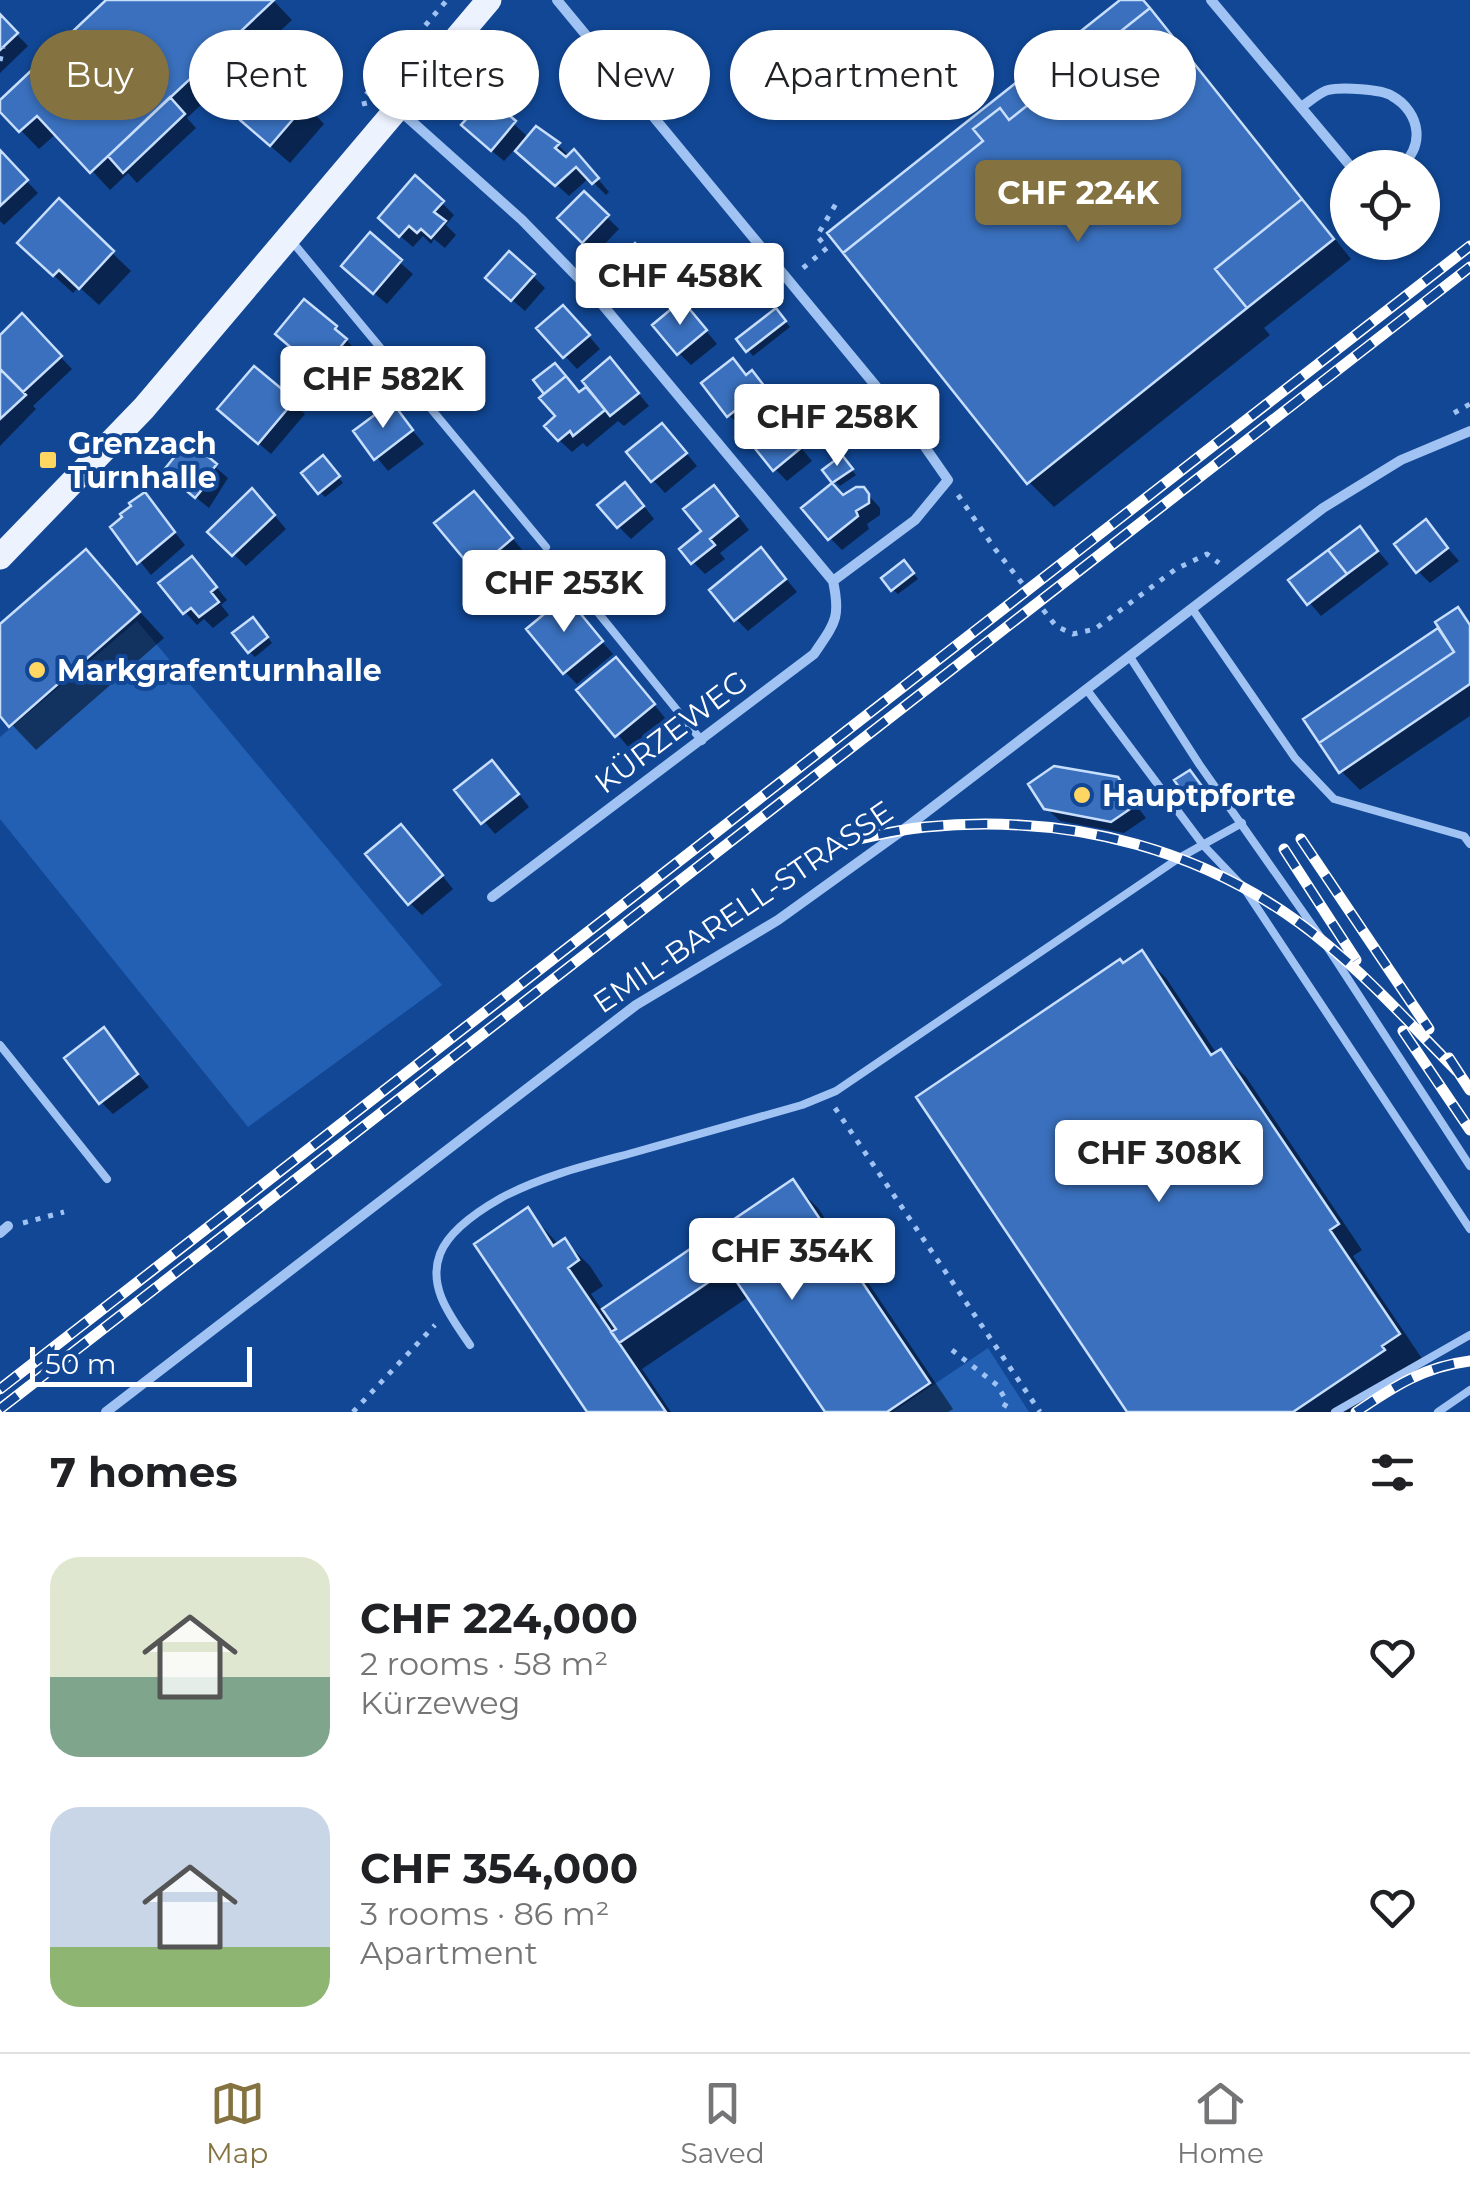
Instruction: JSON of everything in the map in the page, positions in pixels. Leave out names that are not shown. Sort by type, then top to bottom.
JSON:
[{"type":"main road","points":[[464,30],[489,0]]},
{"type":"main road","points":[[2,550],[144,408],[388,120]]},
{"type":"street","points":[[411,120],[522,220],[591,291],[833,580],[915,520],[948,480],[918,436],[557,0]]},
{"type":"street","points":[[1211,0],[1337,150]]},
{"type":"street","points":[[1302,107],[1327,90],[1378,91],[1392,96],[1410,110],[1418,136],[1414,150]]},
{"type":"street","name":"EMIL-BARELL-STRASSE","points":[[106,1412],[636,1005],[778,920],[903,830],[1358,484],[1470,430]]},
{"type":"street","name":"KÜRZEWEG","points":[[492,897],[814,654],[839,608],[833,580]]},
{"type":"lane","points":[[287,236],[546,547]]},
{"type":"lane","points":[[557,562],[702,740]]},
{"type":"lane","points":[[1193,610],[1296,758],[1334,799],[1464,836],[1470,844]]},
{"type":"lane","points":[[1130,658],[1324,942],[1470,1166]]},
{"type":"lane","points":[[1087,690],[1204,846],[1244,888],[1470,1229]]},
{"type":"lane","points":[[470,1345],[442,1302],[437,1282],[439,1256],[450,1237],[502,1198],[562,1173],[826,1095],[869,1071],[1163,869],[1242,823]]},
{"type":"lane","points":[[0,1045],[106,1179]]},
{"type":"lane","points":[[1335,1412],[1470,1336]]},
{"type":"lane","points":[[1438,1412],[1470,1390]]},
{"type":"path","points":[[0,61],[3,47]]},
{"type":"path","points":[[790,279],[827,248],[817,236],[836,202]]},
{"type":"path","points":[[948,480],[995,549],[1056,626],[1073,634],[1094,629],[1176,570],[1207,554],[1237,576]]},
{"type":"path","points":[[826,1095],[1040,1412]]},
{"type":"path","points":[[4,1230],[64,1212]]},
{"type":"path","points":[[352,1412],[429,1329],[450,1315]]},
{"type":"path","points":[[952,1350],[997,1385],[1008,1402],[1001,1412]]},
{"type":"shaded area","points":[[137,621],[442,985],[248,1127],[0,819],[0,737]]},
{"type":"shaded area","points":[[988,1348],[1029,1412],[893,1412]]},
{"type":"building","points":[[106,0],[274,0],[242,30],[189,30],[189,80],[169,99],[169,30],[74,30]]},
{"type":"building","points":[[1120,0],[1143,0],[1150,8],[1122,30],[1082,30]]},
{"type":"building","points":[[1150,8],[1168,30],[1122,30]]},
{"type":"building","points":[[0,14],[18,33],[0,50]]},
{"type":"building","points":[[1196,66],[1302,199],[1215,269],[1247,308],[1027,484],[843,253],[983,141],[973,129],[985,120],[994,120],[994,113],[1000,108],[1009,120],[1014,116],[1014,120],[1196,120]]},
{"type":"building","points":[[30,72],[32,120],[19,132],[0,112],[0,100]]},
{"type":"building","points":[[1014,84],[1014,116],[1009,120],[1000,108],[994,113],[994,100]]},
{"type":"building","points":[[169,98],[185,114],[123,173],[108,156],[146,120],[169,120]]},
{"type":"building","points":[[41,120],[146,120],[90,173]]},
{"type":"building","points":[[240,120],[292,120],[270,146]]},
{"type":"building","points":[[465,120],[516,121],[491,151],[461,125]]},
{"type":"building","points":[[969,120],[985,120],[973,129],[983,141],[843,253],[827,233]]},
{"type":"building","points":[[536,126],[560,143],[555,148],[566,157],[574,149],[599,178],[592,184],[576,167],[555,186],[515,151]]},
{"type":"building","points":[[0,150],[28,180],[0,206]]},
{"type":"building","points":[[415,175],[444,201],[434,212],[446,221],[431,238],[421,229],[417,233],[409,226],[399,237],[378,218]]},
{"type":"building","points":[[584,191],[609,215],[582,243],[557,218]]},
{"type":"building","points":[[59,198],[114,251],[79,289],[59,270],[53,276],[17,243]]},
{"type":"building","points":[[1302,199],[1330,234],[1330,242],[1247,308],[1215,269]]},
{"type":"building","points":[[370,232],[402,260],[373,294],[341,266]]},
{"type":"building","points":[[635,243],[660,272],[631,297],[606,269]]},
{"type":"building","points":[[509,251],[535,274],[511,301],[485,278]]},
{"type":"building","points":[[704,263],[715,277],[696,292],[686,278]]},
{"type":"building","points":[[304,299],[347,339],[324,367],[313,358],[309,363],[275,334]]},
{"type":"building","points":[[682,300],[707,330],[677,355],[652,325]]},
{"type":"building","points":[[563,305],[590,335],[563,358],[536,328]]},
{"type":"building","points":[[776,308],[786,321],[746,352],[736,339]]},
{"type":"building","points":[[22,313],[62,356],[23,392],[0,369],[0,335]]},
{"type":"building","points":[[610,357],[639,393],[610,416],[582,381]]},
{"type":"building","points":[[733,358],[746,375],[752,370],[765,387],[727,417],[701,383]]},
{"type":"building","points":[[555,363],[566,376],[544,394],[533,380]]},
{"type":"building","points":[[254,366],[295,400],[258,444],[217,409]]},
{"type":"building","points":[[0,369],[26,395],[0,419]]},
{"type":"building","points":[[566,376],[579,392],[586,387],[605,410],[573,436],[570,431],[558,441],[544,426],[555,416],[539,398]]},
{"type":"building","points":[[392,402],[413,430],[374,460],[353,431]]},
{"type":"building","points":[[777,418],[802,447],[773,471],[749,441]]},
{"type":"building","points":[[662,423],[687,453],[651,482],[626,452]]},
{"type":"building","points":[[188,440],[217,464],[195,498],[163,471]]},
{"type":"building","points":[[323,455],[340,476],[318,494],[301,473]]},
{"type":"building","points":[[842,455],[853,469],[832,483],[822,470]]},
{"type":"building","points":[[625,482],[644,506],[617,528],[597,505]]},
{"type":"building","points":[[832,483],[843,495],[864,487],[869,503],[828,540],[801,508]]},
{"type":"building","points":[[714,485],[738,516],[710,539],[715,545],[691,564],[679,549],[701,531],[683,509]]},
{"type":"building","points":[[252,488],[275,515],[232,556],[207,532]]},
{"type":"building","points":[[474,491],[513,538],[474,571],[434,523]]},
{"type":"building","points":[[145,492],[175,532],[137,564],[110,527],[131,506],[129,503]]},
{"type":"building","points":[[1426,519],[1448,548],[1416,573],[1394,544]]},
{"type":"building","points":[[1360,526],[1378,551],[1347,574],[1328,550]]},
{"type":"building","points":[[761,547],[786,579],[734,621],[709,590]]},
{"type":"building","name":"Markgrafenturnhalle","points":[[86,549],[140,612],[9,727],[0,716],[0,624]]},
{"type":"building","points":[[1328,550],[1347,574],[1307,605],[1288,580]]},
{"type":"building","points":[[192,556],[217,587],[211,592],[219,602],[199,617],[191,608],[183,614],[158,583]]},
{"type":"building","points":[[904,560],[914,573],[891,591],[881,578]]},
{"type":"building","points":[[566,596],[603,641],[563,674],[526,629]]},
{"type":"building","points":[[1458,607],[1470,625],[1470,684],[1339,773],[1319,743],[1454,652],[1435,622]]},
{"type":"building","points":[[253,617],[268,637],[248,653],[232,633]]},
{"type":"building","points":[[1438,628],[1454,652],[1319,743],[1303,719]]},
{"type":"building","points":[[616,657],[655,704],[615,737],[576,690]]},
{"type":"building","points":[[492,760],[519,794],[481,824],[454,790]]},
{"type":"building","name":"Hauptpforte","points":[[1054,766],[1118,777],[1136,805],[1111,822],[1044,809],[1028,784]]},
{"type":"building","points":[[1190,770],[1204,789],[1188,800],[1174,780]]},
{"type":"building","points":[[401,824],[443,875],[408,905],[365,854]]},
{"type":"building","points":[[1142,950],[1211,1055],[1221,1049],[1339,1224],[1330,1230],[1400,1334],[1382,1346],[1385,1350],[1293,1412],[1127,1412],[916,1097],[1120,959],[1123,963]]},
{"type":"building","points":[[104,1027],[138,1074],[99,1104],[64,1058]]},
{"type":"building","points":[[793,1179],[930,1383],[887,1412],[825,1412],[728,1269],[619,1343],[611,1332],[616,1329],[602,1309]]},
{"type":"building","points":[[528,1207],[553,1246],[565,1238],[579,1260],[568,1268],[666,1412],[587,1412],[474,1244]]},
{"type":"railway","points":[[0,1389],[1470,246]]},
{"type":"railway","points":[[0,1409],[1470,267]]},
{"type":"railway","points":[[835,844],[925,827],[1033,826],[1137,844],[1187,861],[1281,910],[1325,943],[1457,1071]]},
{"type":"railway","points":[[1301,839],[1429,1029]]},
{"type":"railway","points":[[1284,849],[1356,960]]},
{"type":"railway","points":[[1403,1031],[1470,1130]]},
{"type":"railway","points":[[1449,1058],[1470,1090]]},
{"type":"railway","points":[[1356,1412],[1424,1373],[1470,1361]]},
{"type":"place","name":"Grenzach Turnhalle","points":[[48,460]]},
{"type":"place","name":"Markgrafenturnhalle","points":[[37,670]]},
{"type":"place","name":"Hauptpforte","points":[[1082,795]]}]
